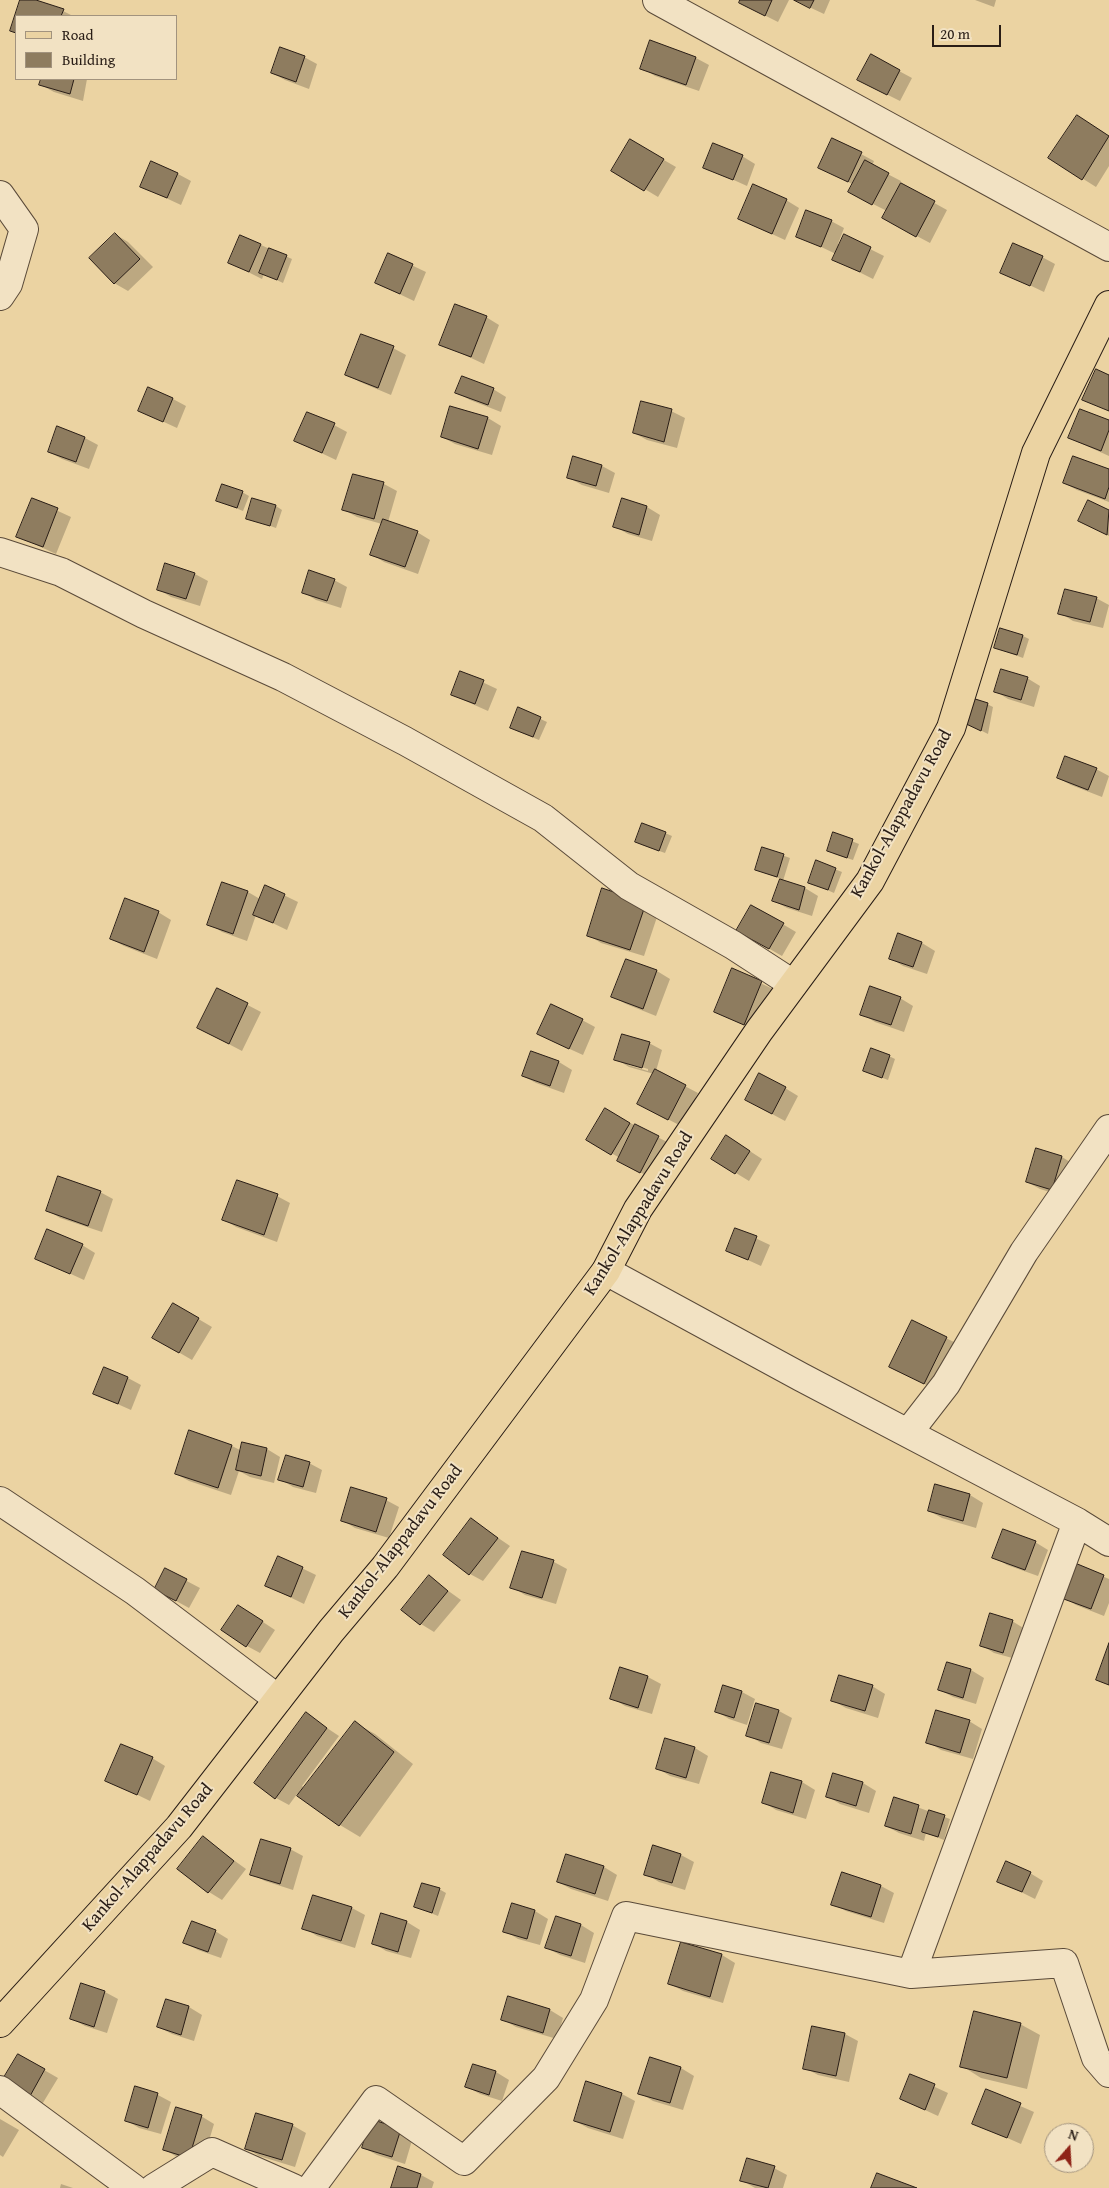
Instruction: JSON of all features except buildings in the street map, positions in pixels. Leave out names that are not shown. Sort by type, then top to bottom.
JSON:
[{"type":"main road","name":"Kankol-Alappadavu Road","points":[[0,2023],[180,1827],[331,1630],[385,1567],[606,1271],[638,1209],[759,1031],[870,881],[950,728],[1036,454],[1109,305]]},
{"type":"street","points":[[657,0],[1109,247]]},
{"type":"street","points":[[0,195],[24,230],[8,284],[0,296]]},
{"type":"street","points":[[0,552],[61,572],[144,614],[283,677],[405,741],[543,818],[629,886],[733,945],[793,984]]},
{"type":"street","points":[[908,1433],[946,1384],[1024,1252],[1109,1129]]},
{"type":"street","points":[[606,1271],[1077,1522],[1109,1542]]},
{"type":"street","points":[[0,1502],[135,1591],[278,1699]]},
{"type":"street","points":[[911,1974],[1077,1522]]},
{"type":"street","points":[[311,2188],[376,2100],[464,2160],[546,2078],[594,2000],[626,1916],[911,1974],[1064,1963],[1096,2058],[1109,2073]]},
{"type":"street","points":[[0,2090],[133,2188]]},
{"type":"street","points":[[154,2188],[212,2152],[293,2188]]}]
